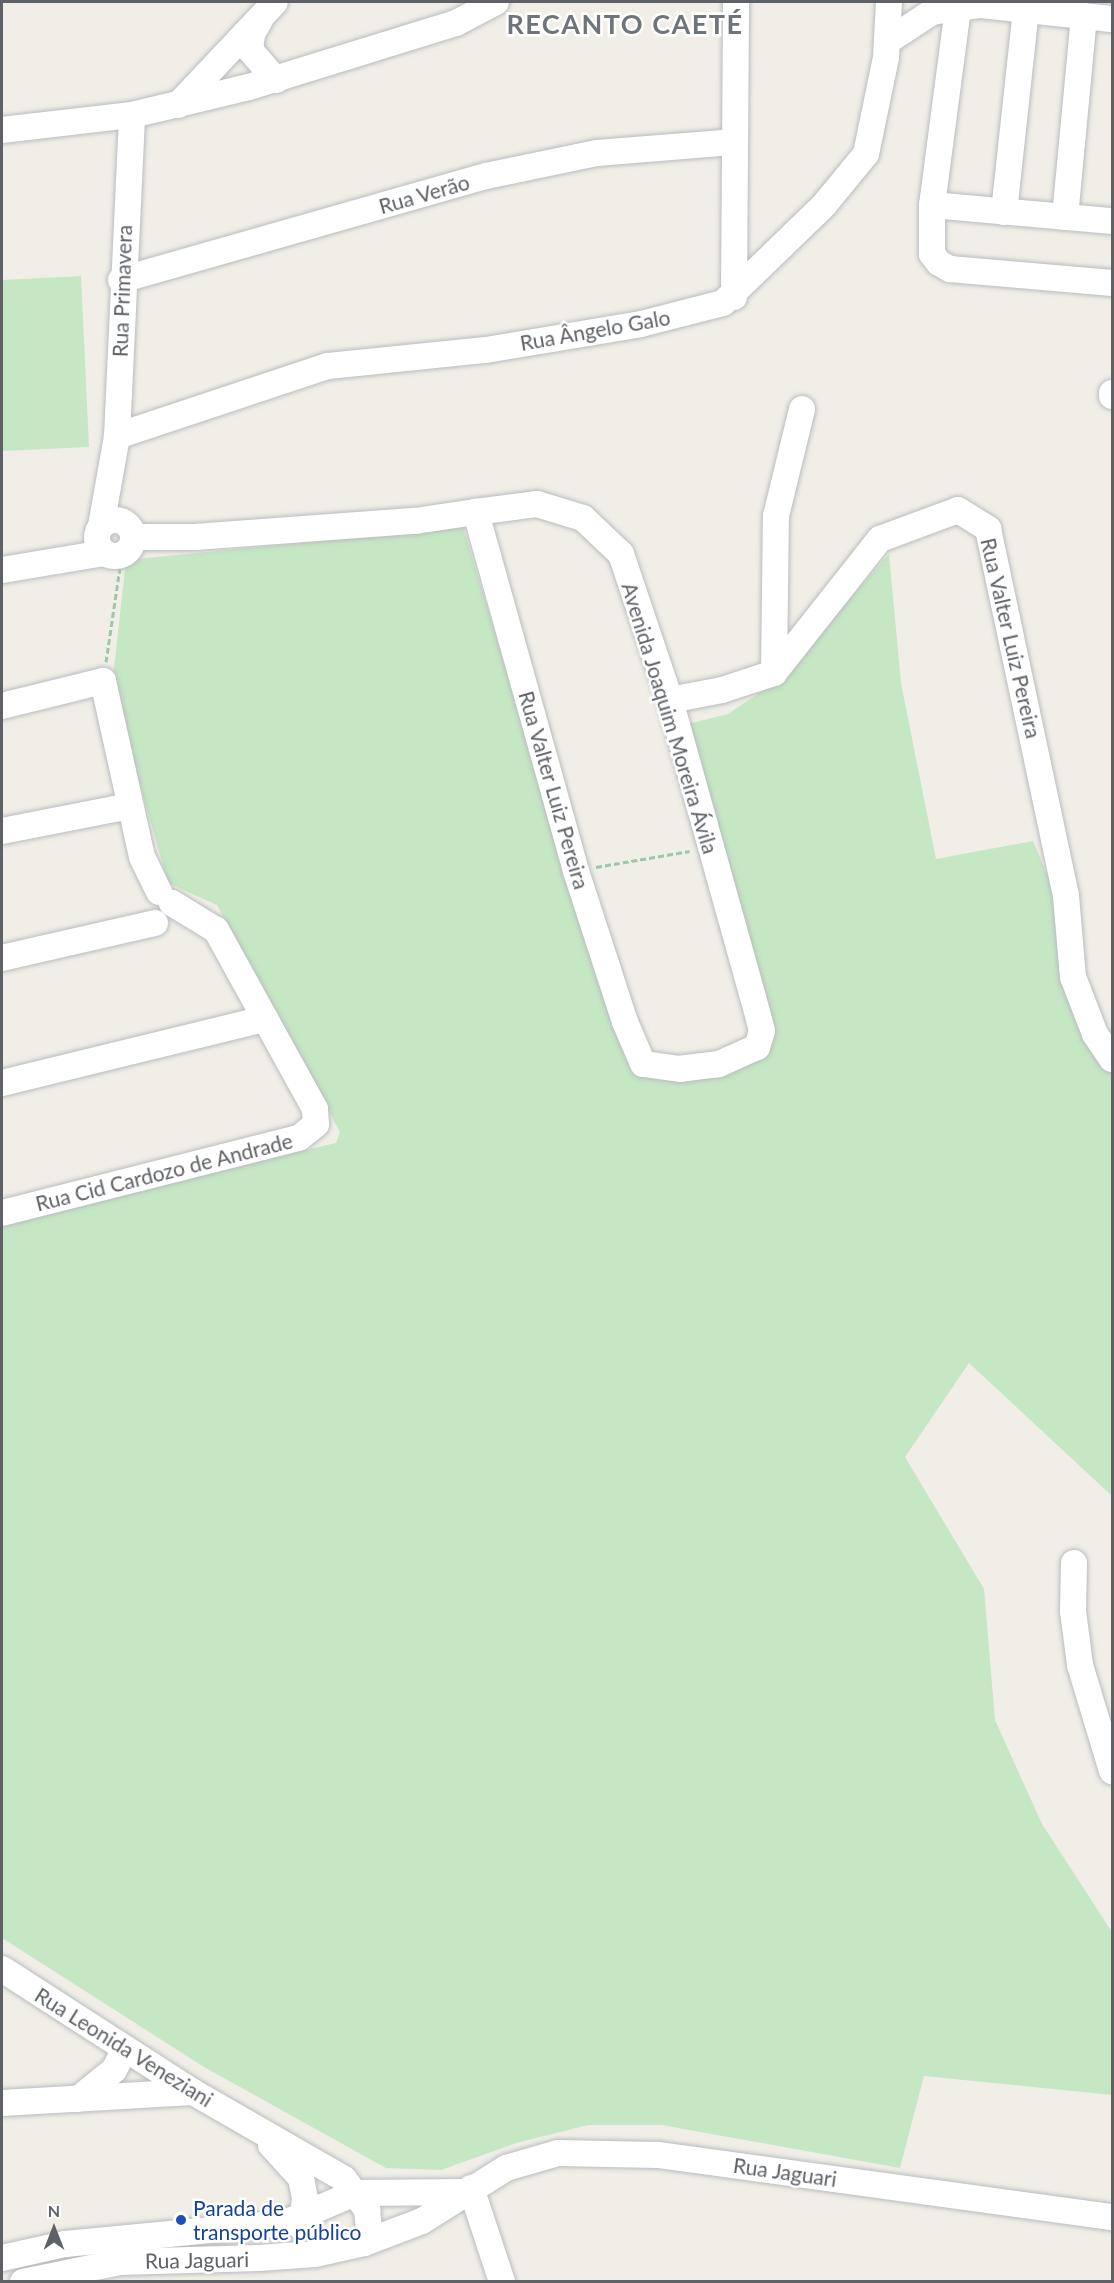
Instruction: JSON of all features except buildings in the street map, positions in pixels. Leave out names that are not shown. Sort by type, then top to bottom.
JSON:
[{"type":"street","points":[[2,130],[132,115],[249,87],[456,23],[496,2]]},
{"type":"street","points":[[734,297],[733,142],[736,2]]},
{"type":"street","name":"Rua Ângelo Galo","points":[[117,436],[328,366],[486,350],[641,324],[707,308],[734,297],[824,205],[866,154],[888,41],[889,2]]},
{"type":"street","points":[[269,8],[252,34],[250,50],[276,80]]},
{"type":"street","points":[[178,105],[269,8]]},
{"type":"street","points":[[888,41],[932,12],[958,8],[1026,10],[1113,19]]},
{"type":"street","points":[[958,8],[932,205],[932,254],[939,264],[950,269],[1113,283]]},
{"type":"street","points":[[1004,212],[1026,10]]},
{"type":"street","points":[[1065,217],[1084,16]]},
{"type":"street","points":[[231,48],[249,87]]},
{"type":"street","name":"Rua Primavera","points":[[114,538],[113,468],[117,436],[122,280],[132,115]]},
{"type":"street","name":"Rua Verão","points":[[122,280],[486,176],[597,153],[733,142]]},
{"type":"street","points":[[932,205],[1113,220]]},
{"type":"street","points":[[670,700],[722,690],[774,673],[776,516],[802,409]]},
{"type":"street","name":"Avenida Joaquim Moreira Ávila","points":[[2,570],[114,538],[195,537],[476,512],[537,504],[583,518],[621,554],[670,700],[709,848],[762,1031],[758,1047],[719,1064],[680,1069],[643,1064]]},
{"type":"street","name":"Rua Valter Luiz Pereira","points":[[774,673],[880,539],[958,510],[988,529],[1066,896],[1073,976],[1095,1034],[1113,1059]]},
{"type":"street","name":"Rua Valter Luiz Pereira","points":[[476,512],[576,871],[625,1022],[643,1064]]},
{"type":"street","points":[[2,706],[103,681],[129,806],[157,908]]},
{"type":"street","points":[[2,831],[129,806]]},
{"type":"street","points":[[2,958],[103,933],[157,908],[196,917],[216,930],[265,1019],[2,1083]]},
{"type":"street","name":"Rua Cid Cardozo de Andrade","points":[[2,1213],[299,1138],[311,1130],[317,1118],[265,1019]]},
{"type":"street","points":[[1074,1563],[1073,1611],[1080,1665],[1113,1771]]},
{"type":"street","name":"Rua Leonida Veneziani","points":[[6,1975],[246,2123]]},
{"type":"street","points":[[77,2100],[114,2070],[125,2049]]},
{"type":"street","points":[[2,2103],[193,2092]]},
{"type":"street","points":[[246,2123],[322,2164],[344,2179],[367,2210],[369,2228],[364,2243]]},
{"type":"street","points":[[246,2123],[291,2162],[301,2178],[305,2198],[302,2232],[315,2254]]},
{"type":"street","name":"Rua Jaguari","points":[[23,2282],[120,2262],[315,2254],[364,2243],[422,2221],[506,2168],[558,2153],[658,2155],[1113,2217]]},
{"type":"street","points":[[468,2190],[502,2282]]},
{"type":"street","name":"Rua Jaguari","points":[[2,2258],[65,2244],[285,2223],[355,2193],[468,2190]]},
{"type":"path","points":[[103,681],[114,538]]},
{"type":"path","points":[[576,871],[709,848]]},
{"type":"green space","points":[[81,276],[89,447],[2,451],[2,280]]},
{"type":"green space","points":[[463,527],[613,1022],[632,1072],[670,1081],[718,1074],[764,1053],[688,724],[728,714],[780,679],[889,554],[901,683],[936,859],[1033,841],[1057,898],[1089,1038],[1112,1074],[1112,1496],[969,1363],[905,1457],[984,1589],[995,1720],[1042,1824],[1112,1932],[1112,2095],[924,2076],[900,2168],[662,2125],[588,2125],[516,2143],[441,2170],[386,2168],[204,2067],[2,1938],[2,1219],[336,1143],[340,1132],[217,905],[168,883],[112,686],[126,560]]},
{"type":"place","name":"Parada de transporte público","points":[[181,2220]]},
{"type":"district","name":"RECANTO CAETÉ","points":[[625,24]]}]
